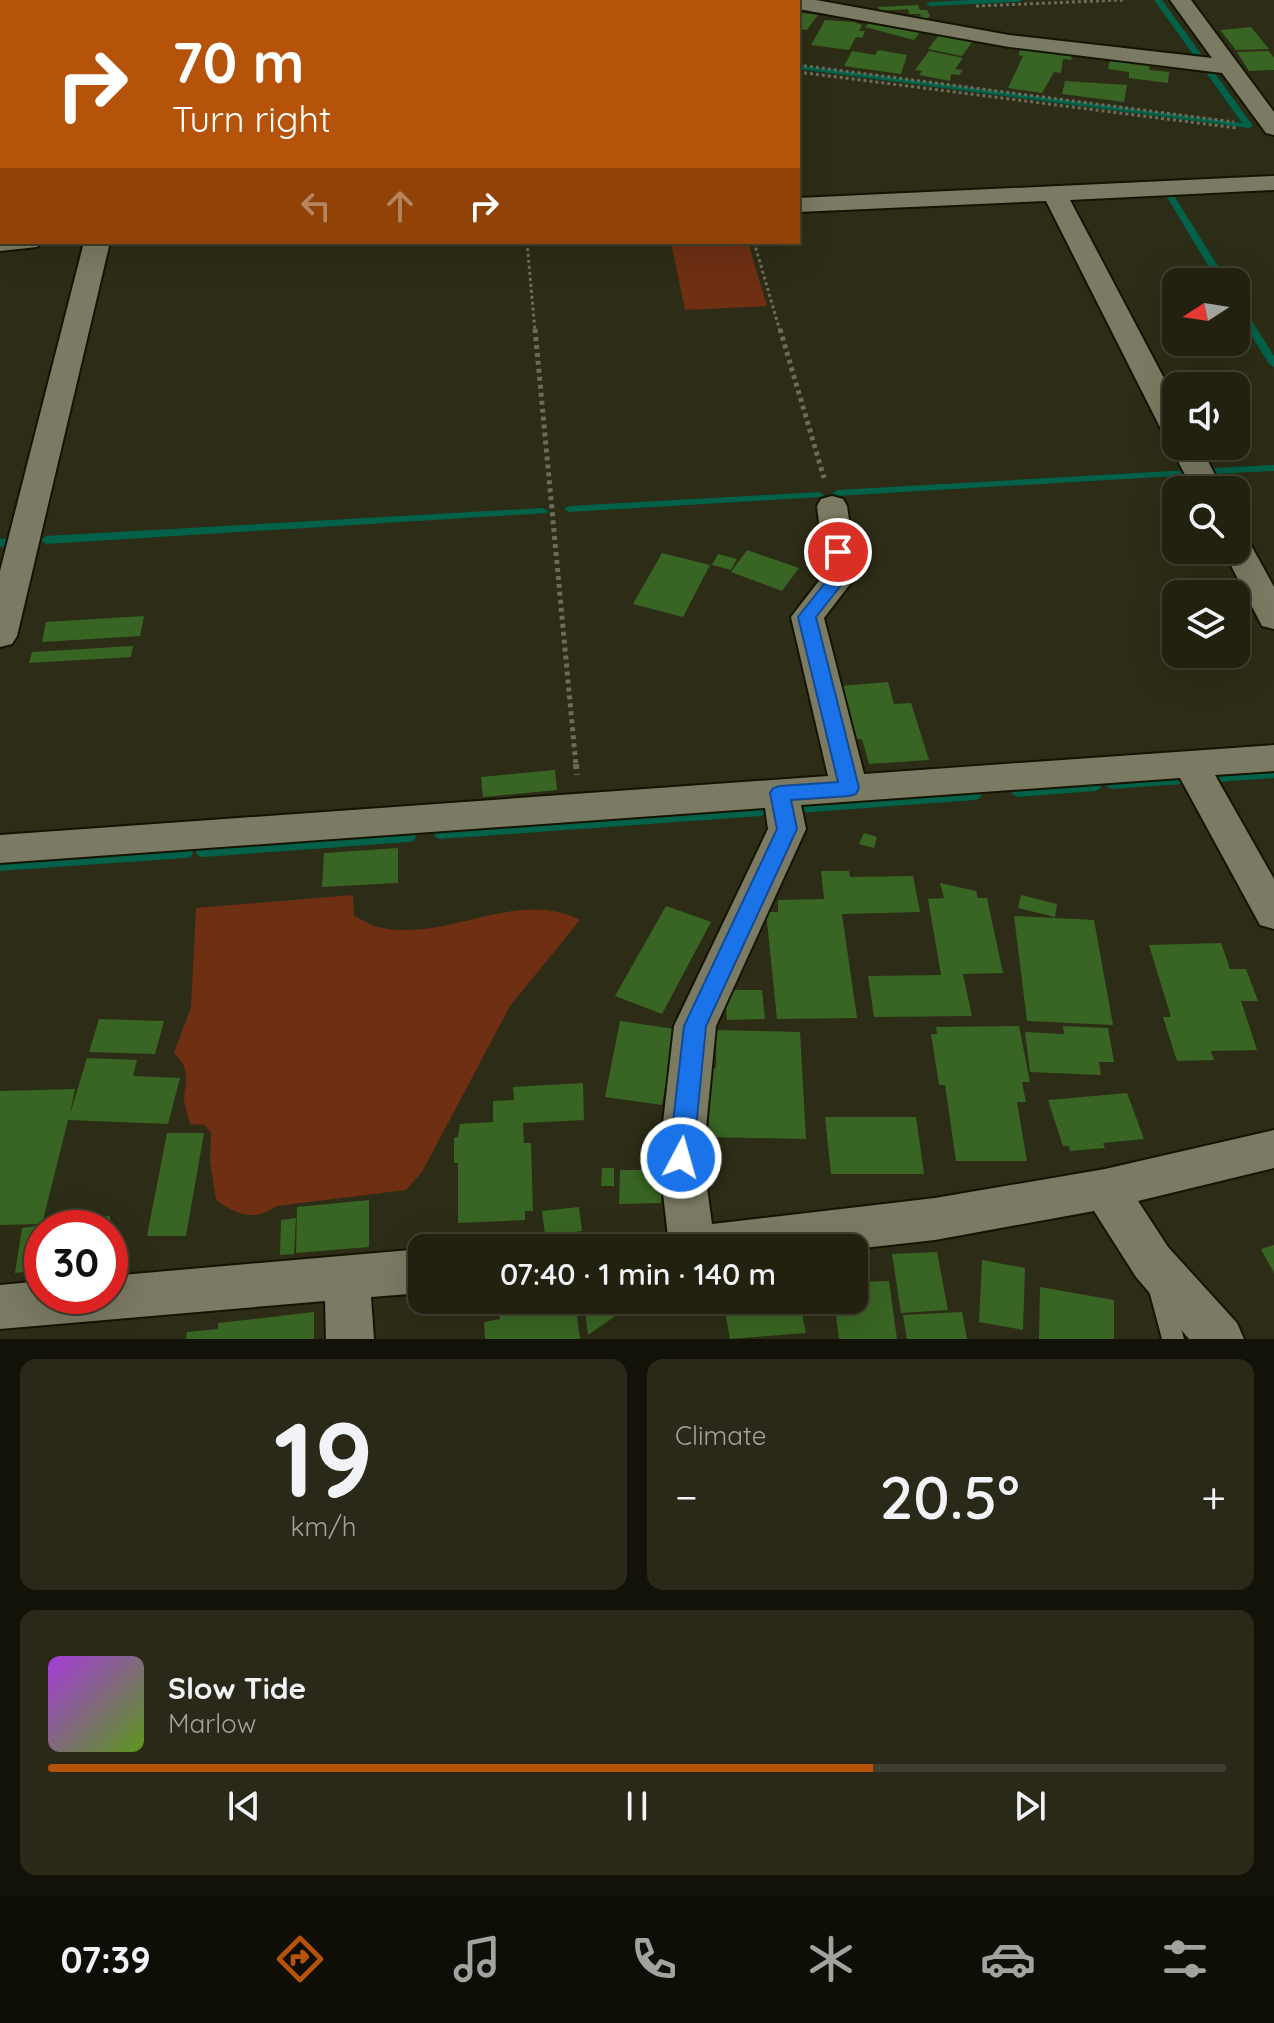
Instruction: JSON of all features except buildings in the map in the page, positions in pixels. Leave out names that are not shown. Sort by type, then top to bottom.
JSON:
[{"type":"street","points":[[1180,0],[1274,128]]},
{"type":"street","points":[[800,3],[1009,41],[1229,67]]},
{"type":"street","points":[[800,205],[1274,183]]},
{"type":"street","points":[[1054,193],[1162,402]]},
{"type":"street","points":[[0,636],[97,244]]},
{"type":"street","points":[[832,506],[841,575],[807,617],[849,788]]},
{"type":"street","points":[[1246,564],[1274,618]]},
{"type":"street","points":[[0,849],[1274,758]]},
{"type":"street","points":[[1190,764],[1274,914]]},
{"type":"street","points":[[690,1234],[681,1158],[695,1026],[787,829],[780,793]]},
{"type":"street","points":[[805,1234],[935,1219],[1105,1189],[1274,1149]]},
{"type":"street","points":[[1105,1189],[1152,1262],[1220,1339]]},
{"type":"street","points":[[0,1307],[408,1272]]},
{"type":"street","points":[[347,1277],[350,1339]]},
{"type":"lane","points":[[1152,1262],[1173,1339]]},
{"type":"path","points":[[970,6],[1123,0]]},
{"type":"path","points":[[800,65],[1240,122],[1197,63]]},
{"type":"path","points":[[800,72],[1243,129]]},
{"type":"path","points":[[527,244],[580,808]]},
{"type":"path","points":[[755,244],[832,506]]},
{"type":"shaded area","points":[[671,244],[749,244],[767,306],[685,310]]},
{"type":"shaded area","points":[[353,895],[354,916],[383,928],[433,928],[507,912],[532,910],[556,912],[580,920],[510,1006],[422,1172],[406,1190],[277,1206],[254,1215],[239,1213],[216,1200],[210,1161],[211,1133],[205,1125],[190,1124],[184,1100],[185,1069],[174,1053],[191,1007],[196,908]]},
{"type":"waterway","points":[[930,4],[1019,0]]},
{"type":"waterway","points":[[1158,0],[1200,58]]},
{"type":"waterway","points":[[800,67],[1249,126],[1211,74]]},
{"type":"waterway","points":[[1169,194],[1214,268]]},
{"type":"waterway","points":[[1250,325],[1274,364]]},
{"type":"waterway","points":[[1213,471],[1274,468]]},
{"type":"waterway","points":[[837,493],[1189,473]]},
{"type":"waterway","points":[[569,509],[819,495]]},
{"type":"waterway","points":[[46,540],[543,511]]},
{"type":"waterway","points":[[0,543],[7,542]]},
{"type":"waterway","points":[[1218,777],[1274,773]]},
{"type":"waterway","points":[[1112,784],[1183,779]]},
{"type":"waterway","points":[[1018,792],[1095,786]]},
{"type":"waterway","points":[[799,808],[975,795]]},
{"type":"waterway","points":[[441,834],[761,811]]},
{"type":"waterway","points":[[203,852],[409,837]]},
{"type":"waterway","points":[[0,866],[186,853]]},
{"type":"route","points":[[681,1158],[695,1026],[787,829],[780,793],[849,788],[807,617],[841,575],[838,552]]}]
